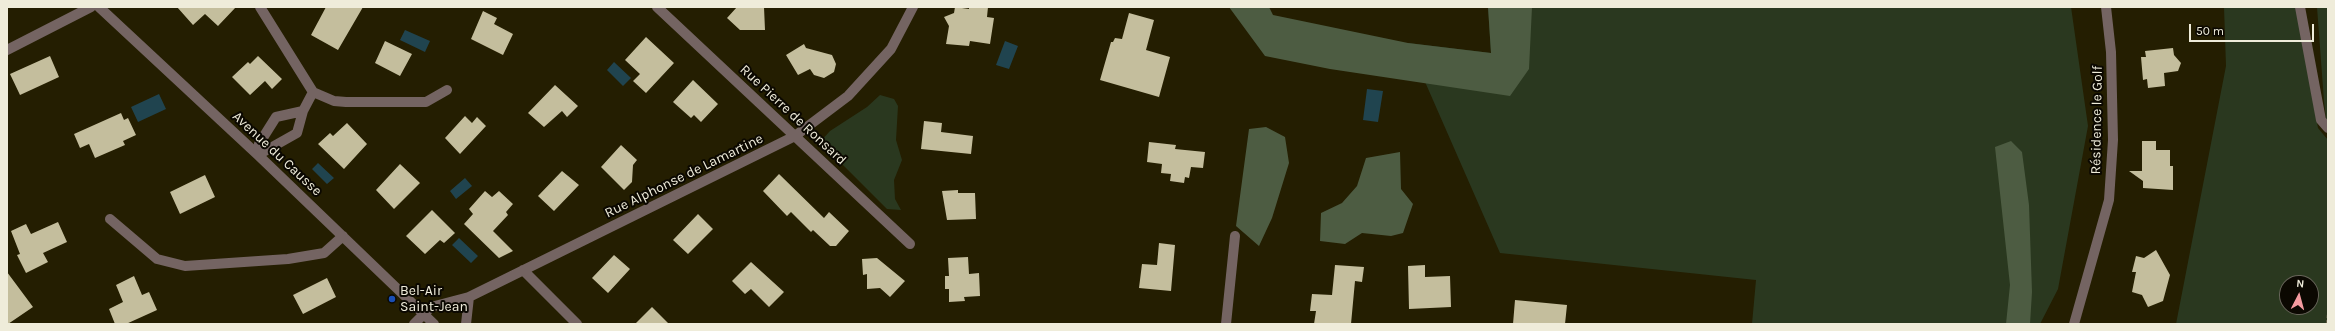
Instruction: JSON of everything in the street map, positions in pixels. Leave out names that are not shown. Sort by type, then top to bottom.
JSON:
[{"type":"street","points":[[7,50],[91,7]]},
{"type":"street","name":"Avenue du Causse","points":[[99,7],[258,155],[434,324]]},
{"type":"street","points":[[260,7],[313,92],[334,100],[346,102],[426,102],[447,90]]},
{"type":"street","name":"Rue Pierre de Ronsard","points":[[657,7],[910,244]]},
{"type":"street","name":"Rue Alphonse de Lamartine","points":[[414,324],[431,306],[469,297],[796,136],[848,96],[891,49],[913,7]]},
{"type":"street","name":"Résidence le Golf","points":[[2074,324],[2108,200],[2113,140],[2111,52],[2106,7]]},
{"type":"street","points":[[2300,7],[2321,120],[2328,128]]},
{"type":"street","points":[[258,155],[297,133],[303,111],[313,92]]},
{"type":"street","points":[[258,155],[259,144],[276,117],[303,111]]},
{"type":"street","points":[[110,219],[157,259],[185,266],[288,259],[324,253],[343,236]]},
{"type":"street","points":[[1226,324],[1235,236]]},
{"type":"street","points":[[523,270],[578,324]]},
{"type":"street","points":[[466,324],[469,297]]},
{"type":"path","points":[[2327,324],[2328,315]]},
{"type":"green space","points":[[1229,7],[1269,7],[1273,15],[1408,43],[1491,53],[1488,7],[1532,7],[1529,69],[1510,96],[1330,69],[1265,56]]},
{"type":"green space","points":[[1488,7],[2071,7],[2088,126],[2058,289],[2040,324],[1752,324],[1756,280],[1500,253],[1408,43],[1491,53]]},
{"type":"green space","points":[[2224,7],[2296,7],[2318,128],[2328,140],[2328,324],[2176,324],[2226,66]]},
{"type":"green space","points":[[2317,7],[2328,7],[2328,136],[2324,101]]},
{"type":"green space","points":[[880,95],[894,99],[898,106],[896,140],[902,160],[894,180],[895,199],[901,210],[887,209],[820,142],[830,131],[867,107]]},
{"type":"green space","points":[[1266,127],[1285,137],[1289,163],[1272,218],[1259,246],[1236,226],[1249,129]]},
{"type":"green space","points":[[2011,141],[2022,152],[2029,205],[2032,292],[2030,324],[2006,324],[2010,285],[1995,147]]},
{"type":"green space","points":[[1400,152],[1401,189],[1413,204],[1403,233],[1391,236],[1362,233],[1345,244],[1320,241],[1321,213],[1342,203],[1357,186],[1366,158]]},
{"type":"water","points":[[405,30],[430,41],[425,52],[400,40]]},
{"type":"water","points":[[1005,41],[1018,46],[1009,69],[996,65]]},
{"type":"water","points":[[614,62],[631,78],[623,86],[607,70]]},
{"type":"water","points":[[1367,89],[1383,91],[1378,122],[1363,120]]},
{"type":"water","points":[[159,94],[166,109],[138,122],[131,107]]},
{"type":"water","points":[[318,163],[334,178],[327,184],[312,169]]},
{"type":"water","points":[[465,178],[472,186],[456,199],[450,191]]},
{"type":"water","points":[[459,238],[478,256],[471,263],[452,245]]},
{"type":"building","points":[[177,7],[236,7],[218,26],[205,14],[193,25]]},
{"type":"building","points":[[326,7],[363,7],[338,50],[311,35]]},
{"type":"building","points":[[737,7],[764,7],[765,30],[740,30],[727,18]]},
{"type":"building","points":[[955,7],[969,9],[969,7],[988,7],[987,17],[994,18],[990,44],[970,41],[969,46],[946,44],[949,26],[944,17],[954,13]]},
{"type":"building","points":[[483,11],[497,18],[494,24],[513,34],[503,55],[471,39]]},
{"type":"building","points":[[1129,13],[1154,20],[1146,50],[1170,57],[1159,97],[1100,80],[1111,42],[1113,42],[1115,38],[1122,39]]},
{"type":"building","points":[[646,37],[674,63],[646,93],[633,81],[640,74],[625,60]]},
{"type":"building","points":[[385,41],[412,54],[400,76],[375,63]]},
{"type":"building","points":[[804,44],[806,48],[832,55],[836,64],[834,72],[824,78],[814,75],[810,69],[798,75],[786,55]]},
{"type":"building","points":[[2173,48],[2174,55],[2181,63],[2178,71],[2164,73],[2165,86],[2148,88],[2147,79],[2143,80],[2141,57],[2146,57],[2145,51]]},
{"type":"building","points":[[50,56],[59,77],[20,95],[10,74]]},
{"type":"building","points":[[258,56],[282,79],[272,89],[265,81],[250,95],[232,77],[248,62],[250,64]]},
{"type":"building","points":[[693,80],[718,104],[701,122],[694,115],[691,118],[673,102]]},
{"type":"building","points":[[555,85],[578,106],[567,117],[562,111],[544,127],[528,113]]},
{"type":"building","points":[[121,113],[124,120],[128,118],[136,135],[123,141],[125,145],[95,158],[89,144],[80,148],[74,134]]},
{"type":"building","points":[[465,116],[472,123],[477,117],[486,126],[460,154],[445,138]]},
{"type":"building","points":[[924,121],[942,123],[941,132],[973,136],[971,154],[921,149]]},
{"type":"building","points":[[347,123],[367,144],[344,169],[318,144],[330,133],[333,136]]},
{"type":"building","points":[[2142,141],[2156,141],[2156,150],[2170,150],[2170,166],[2173,166],[2173,190],[2143,188],[2143,181],[2129,171],[2142,171]]},
{"type":"building","points":[[1149,142],[1176,145],[1175,149],[1205,152],[1203,168],[1191,167],[1189,178],[1185,177],[1184,183],[1170,181],[1171,174],[1161,173],[1162,164],[1147,162]]},
{"type":"building","points":[[621,145],[637,160],[633,165],[632,182],[624,190],[601,167]]},
{"type":"building","points":[[400,164],[420,183],[394,209],[376,190]]},
{"type":"building","points":[[562,171],[579,185],[554,211],[538,196]]},
{"type":"building","points":[[779,174],[824,218],[829,212],[849,231],[836,246],[830,246],[813,230],[811,232],[791,212],[787,216],[763,191]]},
{"type":"building","points":[[205,175],[215,197],[180,214],[170,192]]},
{"type":"building","points":[[958,190],[958,193],[975,193],[976,219],[947,220],[942,191]]},
{"type":"building","points":[[485,191],[492,197],[499,191],[513,204],[506,212],[508,215],[493,231],[513,251],[499,258],[464,224],[473,214],[469,209]]},
{"type":"building","points":[[432,210],[455,233],[444,243],[440,240],[425,254],[406,236]]},
{"type":"building","points":[[698,214],[713,229],[688,254],[673,240]]},
{"type":"building","points":[[58,222],[67,242],[43,253],[48,262],[26,273],[17,255],[20,254],[11,231],[26,224],[31,234]]},
{"type":"building","points":[[1159,243],[1175,245],[1171,291],[1139,288],[1142,264],[1157,265]]},
{"type":"building","points":[[2156,250],[2170,275],[2163,301],[2148,307],[2142,295],[2132,292],[2136,272],[2132,272],[2136,256],[2144,258]]},
{"type":"building","points":[[614,255],[630,269],[608,293],[592,278]]},
{"type":"building","points":[[968,257],[969,274],[979,273],[980,296],[964,297],[965,301],[949,302],[949,289],[945,289],[945,276],[949,276],[948,258]]},
{"type":"building","points":[[877,258],[905,281],[890,297],[880,288],[867,289],[867,274],[863,275],[862,259]]},
{"type":"building","points":[[751,262],[784,292],[769,307],[751,289],[745,294],[732,281]]},
{"type":"building","points":[[1335,265],[1364,267],[1362,282],[1355,281],[1351,324],[1314,324],[1316,311],[1310,311],[1312,294],[1332,295]]},
{"type":"building","points":[[1425,265],[1425,277],[1450,276],[1451,307],[1409,309],[1408,266]]},
{"type":"building","points":[[7,272],[33,307],[8,324],[7,324]]},
{"type":"building","points":[[134,276],[142,295],[149,292],[157,310],[126,324],[115,324],[109,309],[123,302],[116,285]]},
{"type":"building","points":[[327,278],[336,297],[303,314],[293,295]]},
{"type":"building","points":[[1515,300],[1567,305],[1565,324],[1513,324]]},
{"type":"building","points":[[652,307],[669,324],[635,324]]},
{"type":"place","name":"Bel-Air Saint-Jean","points":[[392,299]]}]
